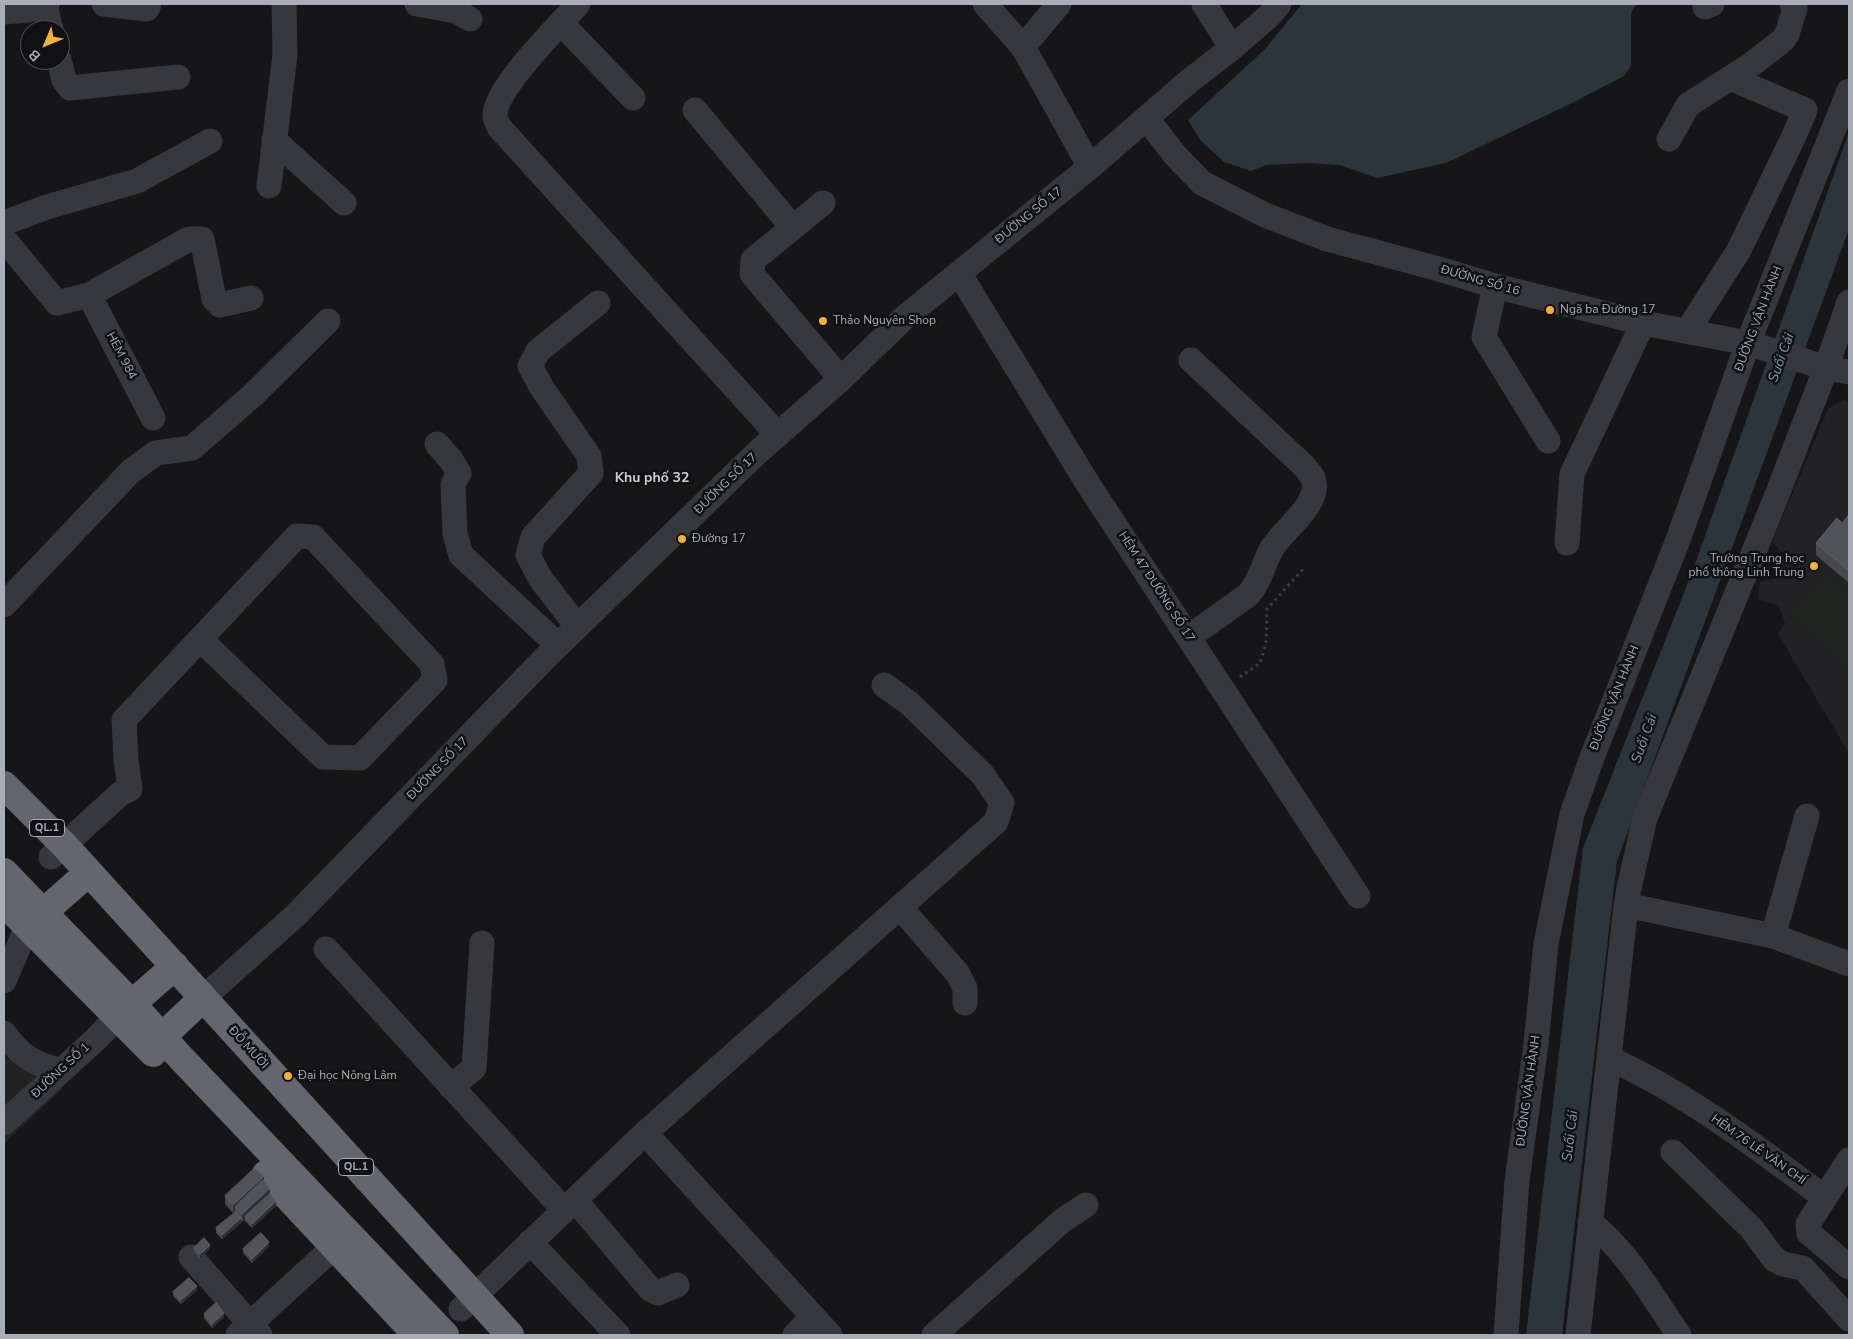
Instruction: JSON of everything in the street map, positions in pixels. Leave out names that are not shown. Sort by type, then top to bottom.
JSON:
[{"type":"highway","name":"ĐỖ MƯỜI","points":[[4,785],[58,852],[467,1303],[510,1335]]},
{"type":"highway","name":"ĐỖ MƯỜI","points":[[4,808],[58,852]]},
{"type":"highway","points":[[4,872],[35,919],[118,1017],[155,1043],[445,1335]]},
{"type":"highway","points":[[35,919],[82,878]]},
{"type":"highway","points":[[4,903],[35,919]]},
{"type":"highway","points":[[118,1017],[168,972]]},
{"type":"highway","points":[[155,1043],[197,1005]]},
{"type":"highway","points":[[155,1043],[334,1246],[417,1335]]},
{"type":"highway","name":"ĐỖ MƯỜI","points":[[467,1303],[486,1335]]},
{"type":"street","points":[[4,12],[29,10],[46,4],[49,20]]},
{"type":"street","points":[[104,4],[147,8],[149,4]]},
{"type":"street","points":[[269,186],[285,55],[284,4]]},
{"type":"street","points":[[417,4],[456,11],[470,19]]},
{"type":"street","points":[[578,4],[502,92],[495,118],[499,128],[778,436]]},
{"type":"street","points":[[985,4],[1024,46],[1090,167]]},
{"type":"street","points":[[1024,46],[1059,4]]},
{"type":"street","points":[[1204,4],[1232,48]]},
{"type":"street","name":"ĐƯỜNG SỐ 17","points":[[197,1005],[296,915],[577,626],[905,317],[1090,167],[1188,82],[1232,48],[1270,15],[1279,4]]},
{"type":"street","points":[[1669,139],[1688,105],[1752,64],[1783,40],[1793,18],[1795,8],[1792,4]]},
{"type":"street","points":[[561,23],[633,98]]},
{"type":"street","points":[[62,70],[64,80],[70,88],[178,77]]},
{"type":"street","points":[[1688,330],[1739,250],[1793,138],[1804,110],[1730,78]]},
{"type":"street","name":"ĐƯỜNG VẬN HÀNH","points":[[1506,1335],[1517,1181],[1536,1044],[1546,944],[1572,814],[1592,755],[1757,346],[1849,91]]},
{"type":"street","points":[[696,110],[793,228]]},
{"type":"street","name":"ĐƯỜNG SỐ 16","points":[[1147,119],[1175,156],[1202,183],[1264,216],[1327,239],[1495,286],[1643,323],[1688,330],[1757,346],[1828,367]]},
{"type":"street","points":[[274,140],[344,203]]},
{"type":"street","points":[[4,224],[47,207],[137,181],[210,141]]},
{"type":"street","points":[[823,203],[753,260],[752,274],[841,379]]},
{"type":"street","points":[[4,239],[56,304],[89,295],[189,239],[202,239],[214,299],[220,305],[251,298]]},
{"type":"street","name":"HẺM 47 ĐƯỜNG SỐ 17","points":[[959,273],[1088,484],[1358,896]]},
{"type":"street","points":[[1495,286],[1484,337],[1548,440]]},
{"type":"street","name":"HẺM 984","points":[[89,295],[154,418]]},
{"type":"street","points":[[1578,1335],[1626,905],[1645,818],[1828,367],[1849,302]]},
{"type":"street","points":[[577,626],[540,578],[528,555],[533,536],[591,473],[589,456],[542,388],[530,366],[538,351],[598,303]]},
{"type":"street","points":[[4,605],[131,471],[156,453],[192,448],[253,395],[328,321]]},
{"type":"street","points":[[1567,543],[1572,474],[1643,323]]},
{"type":"street","points":[[1189,637],[1248,595],[1256,587],[1272,548],[1297,520],[1310,501],[1314,491],[1313,479],[1304,466],[1191,360]]},
{"type":"street","points":[[437,444],[459,472],[452,484],[455,534],[461,555],[558,645]]},
{"type":"street","points":[[58,852],[120,794],[130,789],[124,720],[200,639],[297,536],[313,537],[432,664],[435,680],[360,758],[324,757],[200,639]]},
{"type":"street","points":[[467,1303],[645,1133],[996,822],[1002,803],[983,775],[909,703],[884,685]]},
{"type":"street","points":[[1773,936],[1807,816]]},
{"type":"street","points":[[1626,905],[1773,936],[1849,964]]},
{"type":"street","points":[[900,907],[958,974],[965,988],[965,1003]]},
{"type":"street","points":[[4,981],[35,919]]},
{"type":"street","points":[[451,1087],[474,1068],[482,943]]},
{"type":"street","points":[[326,949],[451,1087],[650,1289],[658,1293],[677,1285]]},
{"type":"street","points":[[118,1017],[155,1043]]},
{"type":"street","name":"ĐƯỜNG SỐ 1","points":[[4,1123],[118,1017]]},
{"type":"street","points":[[4,1033],[16,1050],[36,1064],[61,1071]]},
{"type":"street","name":"HẺM 76 LÊ VĂN CHÍ","points":[[1609,1058],[1631,1068],[1722,1124],[1760,1149],[1825,1198]]},
{"type":"street","points":[[645,1133],[830,1335]]},
{"type":"street","points":[[1673,1152],[1752,1229],[1774,1259],[1783,1264],[1803,1268],[1849,1319]]},
{"type":"street","points":[[1849,1160],[1808,1224],[1809,1233],[1849,1267]]},
{"type":"street","points":[[934,1335],[1063,1220],[1086,1205]]},
{"type":"street","points":[[1590,1222],[1607,1235],[1627,1259],[1679,1335]]},
{"type":"street","points":[[530,1242],[618,1335]]},
{"type":"street","points":[[191,1257],[249,1332],[334,1246]]},
{"type":"street","points":[[795,1335],[812,1317]]},
{"type":"path","points":[[1223,689],[1260,663],[1266,644],[1267,609],[1305,567]]},
{"type":"shaded area","name":"Trường Trung học phổ thông Linh Trung","points":[[1843,400],[1849,401],[1849,753],[1778,634],[1785,623],[1779,605],[1758,600],[1760,582],[1775,578],[1784,554],[1772,542],[1828,409]]},
{"type":"shaded area","points":[[1827,576],[1849,596],[1849,666],[1792,616]]},
{"type":"shaded area","points":[[4,1056],[63,1089],[4,1144]]},
{"type":"water","points":[[1302,4],[1636,4],[1631,14],[1631,66],[1624,76],[1446,163],[1377,178],[1340,165],[1307,163],[1266,165],[1251,171],[1224,162],[1200,140],[1188,120],[1264,50]]},
{"type":"water","name":"Suối Cái","points":[[1849,132],[1849,229],[1617,861],[1562,1335],[1526,1335],[1583,848],[1691,575]]},
{"type":"building","points":[[1849,515],[1849,571],[1816,543],[1837,518],[1842,523]]},
{"type":"building","points":[[255,1168],[264,1176],[233,1205],[225,1196]]},
{"type":"building","points":[[263,1180],[270,1188],[242,1214],[235,1207]]},
{"type":"building","points":[[270,1194],[276,1201],[252,1224],[245,1217]]},
{"type":"building","points":[[236,1212],[241,1218],[222,1235],[216,1228]]},
{"type":"building","points":[[261,1233],[269,1242],[252,1259],[243,1249]]},
{"type":"building","points":[[204,1238],[210,1245],[200,1254],[194,1248]]},
{"type":"building","points":[[189,1278],[197,1286],[181,1300],[173,1292]]},
{"type":"building","points":[[216,1303],[224,1313],[212,1324],[204,1314]]},
{"type":"place","name":"Ngã ba Đường 17","points":[[1550,310]]},
{"type":"place","name":"Thảo Nguyên Shop","points":[[823,321]]},
{"type":"place","name":"Đường 17","points":[[682,539]]},
{"type":"place","name":"Trường Trung học phổ thông Linh Trung","points":[[1814,566]]},
{"type":"place","name":"Đại học Nông Lâm","points":[[288,1076]]},
{"type":"district","name":"Khu phố 32","points":[[652,479]]}]
